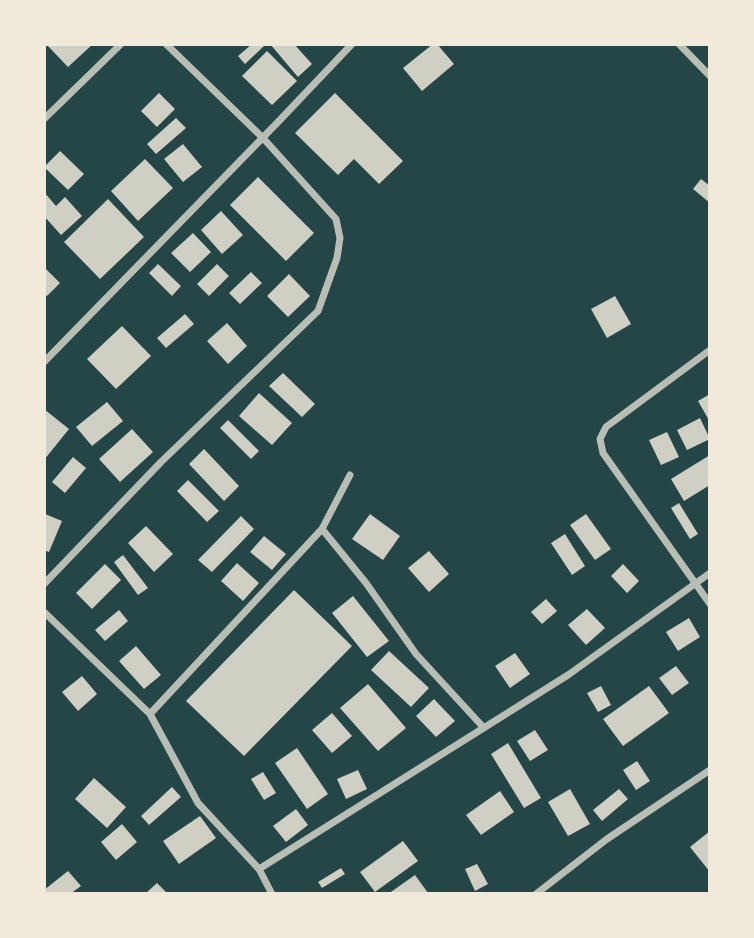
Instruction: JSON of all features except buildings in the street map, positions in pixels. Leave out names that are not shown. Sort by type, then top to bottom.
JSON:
[{"type":"street","points":[[44,119],[121,44]]},
{"type":"street","points":[[44,584],[161,461],[318,311],[337,258],[340,238],[336,219],[263,138],[166,44]]},
{"type":"street","points":[[44,362],[352,44]]},
{"type":"street","points":[[679,44],[710,76]]},
{"type":"street","points":[[710,350],[606,426],[600,439],[603,453],[710,604]]},
{"type":"street","points":[[150,714],[322,529],[350,475]]},
{"type":"street","points":[[322,529],[366,583],[416,654],[484,728]]},
{"type":"street","points":[[259,869],[568,675],[710,573]]},
{"type":"street","points":[[44,611],[150,714],[198,803],[259,869],[272,894]]},
{"type":"street","points":[[536,894],[607,839],[710,770]]},
{"type":"shaded area","points":[[44,44],[710,44],[710,894],[44,894]]}]
